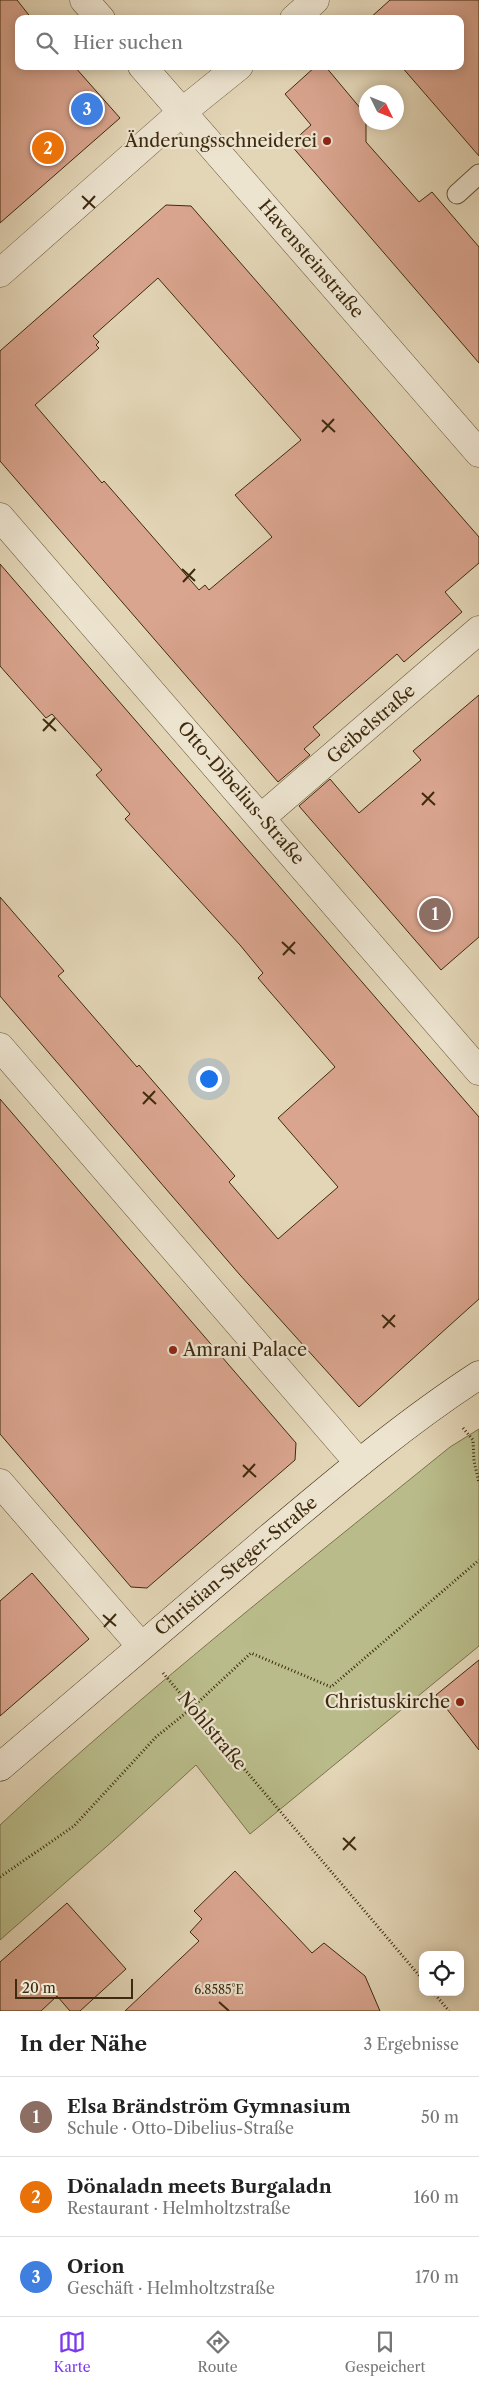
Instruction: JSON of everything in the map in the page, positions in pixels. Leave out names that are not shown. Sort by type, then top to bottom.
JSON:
[{"type":"street","points":[[84,0],[97,15]]},
{"type":"street","points":[[298,15],[315,0]]},
{"type":"street","name":"Havensteinstraße","points":[[145,70],[479,453]]},
{"type":"street","points":[[0,273],[182,112],[234,70]]},
{"type":"street","name":"Otto-Dibelius-Straße","points":[[0,517],[479,1071]]},
{"type":"street","name":"Geibelstraße","points":[[262,818],[479,630]]},
{"type":"street","points":[[0,1047],[359,1462]]},
{"type":"street","name":"Christian-Steger-Straße","points":[[0,1767],[359,1462],[441,1400],[479,1375]]},
{"type":"street","points":[[0,1483],[141,1646]]},
{"type":"lane","points":[[457,194],[479,174]]},
{"type":"path","points":[[441,1400],[473,1440],[474,1461],[479,1483]]},
{"type":"path","points":[[0,1877],[74,1826],[156,1737],[192,1708],[251,1653],[331,1687],[479,1560]]},
{"type":"path","name":"Nohlstraße","points":[[141,1646],[419,1975]]},
{"type":"path","points":[[436,1996],[449,2011]]},
{"type":"green space","points":[[479,1429],[479,1646],[250,1834],[196,1765],[0,1940],[0,1825],[54,1775],[222,1632],[450,1447]]},
{"type":"building","points":[[0,0],[17,0],[29,15],[15,15],[15,70],[78,70],[120,118],[0,223]]},
{"type":"building","points":[[390,0],[479,0],[479,156],[404,70],[464,70],[464,15],[373,15]]},
{"type":"building","points":[[312,70],[328,70],[359,107],[359,130],[366,130],[366,142],[419,202],[432,192],[479,247],[479,363],[290,144],[311,125],[285,94]]},
{"type":"building","points":[[166,205],[191,206],[479,537],[479,563],[445,592],[462,612],[404,662],[397,654],[313,727],[320,735],[304,749],[310,755],[278,782],[0,461],[0,351]],"holes":[[[158,278],[301,440],[235,495],[272,537],[209,590],[205,585],[199,590],[104,481],[102,483],[35,405],[99,348],[96,345],[99,342],[93,336]]]},
{"type":"building","points":[[0,564],[479,1117],[479,1299],[359,1407],[240,1275],[0,996],[0,897],[64,971],[58,976],[137,1067],[139,1065],[235,1176],[229,1182],[278,1239],[338,1187],[278,1118],[335,1067],[258,978],[263,973],[240,945],[125,819],[130,814],[96,775],[102,770],[52,714],[46,718],[0,666]]},
{"type":"building","points":[[479,695],[479,937],[441,970],[299,806],[330,779],[359,813],[421,760],[413,751]]},
{"type":"building","points":[[0,1099],[296,1443],[295,1460],[147,1588],[131,1587],[0,1434]]},
{"type":"building","points":[[32,1573],[89,1639],[0,1716],[0,1601]]},
{"type":"building","name":"Christuskirche","points":[[479,1660],[479,1750],[436,1695]]},
{"type":"building","points":[[235,1871],[312,1953],[324,1943],[365,1976],[380,2011],[125,2011],[199,1941],[190,1932],[202,1919],[194,1911]]},
{"type":"building","points":[[67,1903],[126,1969],[80,2011],[70,2011],[57,1996],[41,2011],[0,2011],[0,1962]]},
{"type":"place","name":"Orion","points":[[87,109]]},
{"type":"place","name":"Änderungsschneiderei","points":[[327,141]]},
{"type":"place","name":"Dönaladn meets Burgaladn","points":[[48,148]]},
{"type":"place","name":"Elsa Brändström Gymnasium","points":[[435,914]]},
{"type":"place","name":"Amrani Palace","points":[[173,1350]]},
{"type":"place","name":"Christuskirche","points":[[460,1702]]}]
